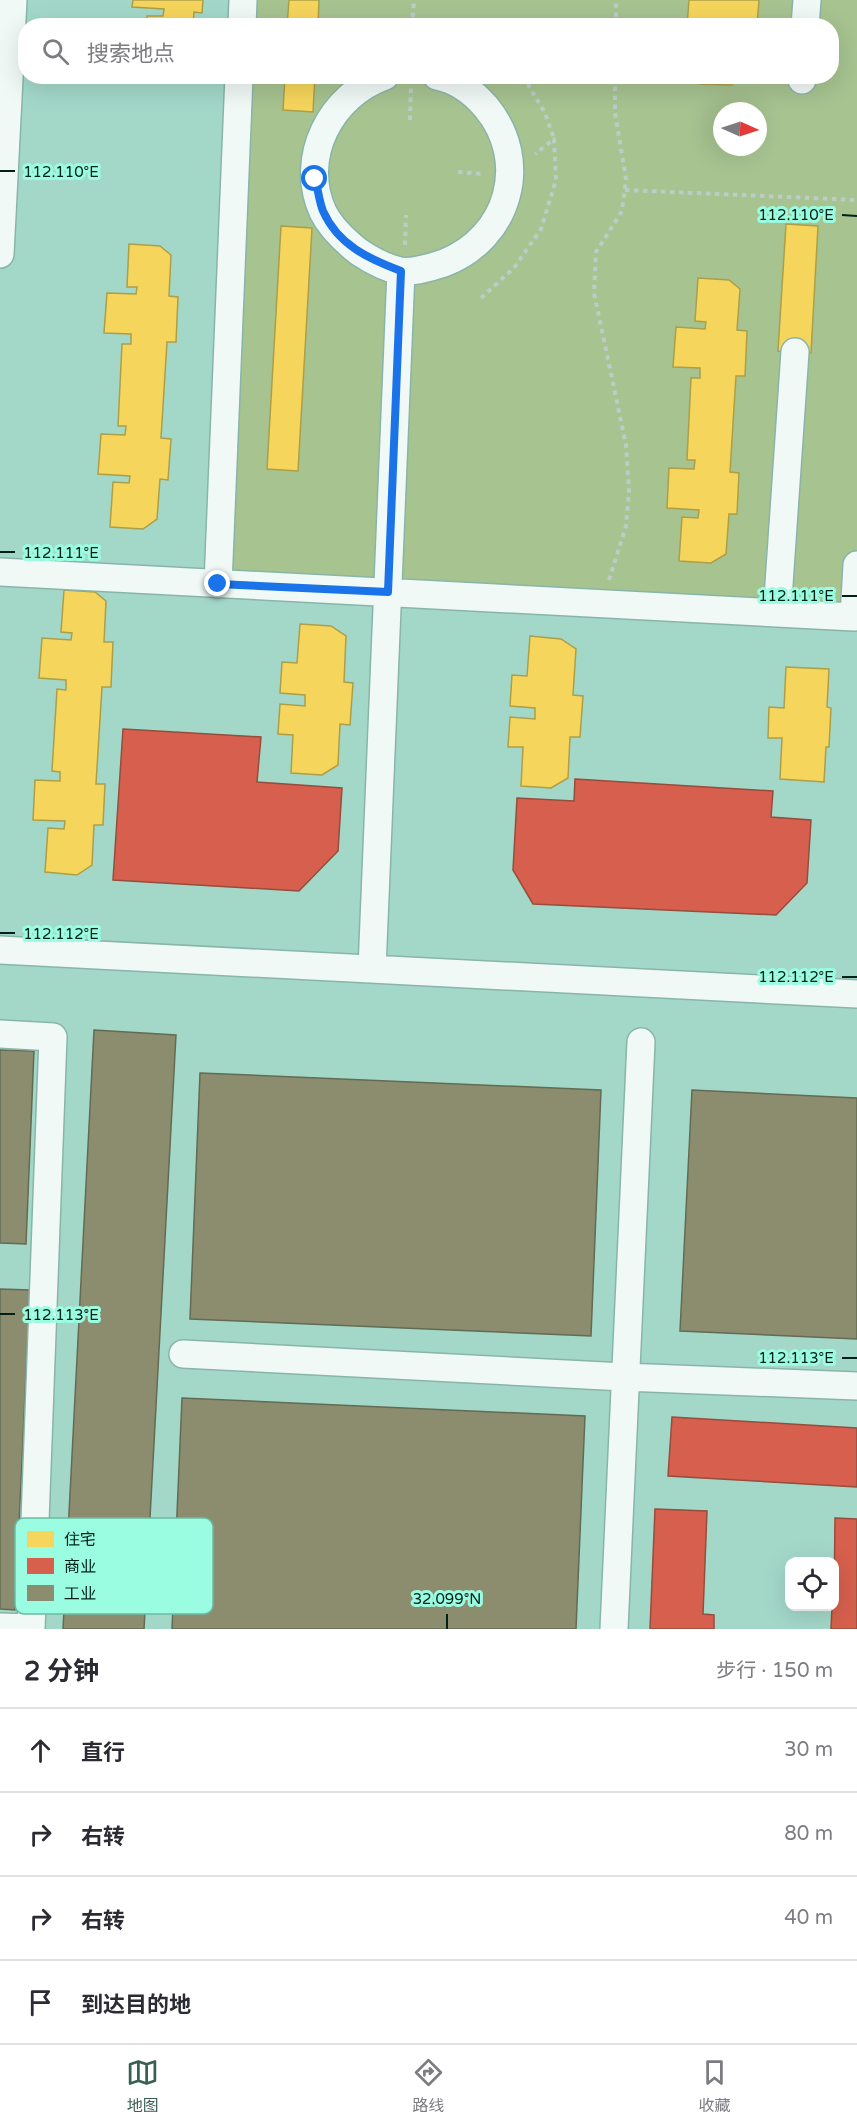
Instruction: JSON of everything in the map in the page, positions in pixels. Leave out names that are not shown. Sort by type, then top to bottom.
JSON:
[{"type":"street","points":[[0,254],[13,0]]},
{"type":"street","points":[[242,18],[243,0]]},
{"type":"street","points":[[806,18],[807,0]]},
{"type":"street","points":[[218,584],[239,84]]},
{"type":"street","points":[[370,84],[354,92],[332,115],[318,145],[315,179],[323,212],[343,239],[370,259],[401,271],[433,267],[461,256],[483,239],[502,211],[510,182],[509,152],[497,120],[476,95],[457,84]]},
{"type":"street","points":[[372,969],[401,271]]},
{"type":"street","points":[[777,613],[795,352]]},
{"type":"street","points":[[0,572],[854,617],[857,564]]},
{"type":"street","points":[[0,950],[857,994]]},
{"type":"street","points":[[0,1034],[53,1037],[35,1518]]},
{"type":"street","points":[[614,1629],[641,1042]]},
{"type":"street","points":[[183,1354],[624,1377],[857,1386]]},
{"type":"street","points":[[0,1627],[31,1629],[32,1614]]},
{"type":"path","points":[[413,18],[414,0]]},
{"type":"path","points":[[616,0],[616,18]]},
{"type":"path","points":[[410,120],[411,84]]},
{"type":"path","points":[[528,84],[545,113],[554,139]]},
{"type":"path","points":[[605,604],[610,576],[626,526],[629,491],[626,445],[594,293],[596,252],[622,211],[625,190],[626,179],[615,113],[615,84]]},
{"type":"path","points":[[625,190],[857,200]]},
{"type":"green space","points":[[243,0],[857,0],[857,565],[854,617],[218,584],[239,84],[839,84],[839,18],[242,18]]},
{"type":"building: 住宅","points":[[133,0],[203,0],[202,13],[194,12],[194,18],[147,18],[147,16],[163,16],[164,9],[132,7]]},
{"type":"building: 住宅","points":[[289,0],[319,0],[318,18],[288,18]]},
{"type":"building: 住宅","points":[[689,0],[759,0],[758,18],[688,18]]},
{"type":"building: 住宅","points":[[285,84],[315,84],[313,112],[283,110]]},
{"type":"building: 住宅","points":[[786,224],[818,226],[811,353],[778,351]]},
{"type":"building: 住宅","points":[[281,226],[312,228],[298,471],[267,469]]},
{"type":"building: 住宅","points":[[129,244],[160,246],[171,255],[169,296],[178,297],[176,342],[167,342],[161,438],[171,439],[168,480],[160,479],[157,519],[143,529],[110,527],[113,482],[129,483],[130,476],[98,474],[101,434],[125,435],[126,426],[118,426],[122,344],[131,344],[131,334],[104,333],[107,293],[136,294],[137,287],[127,287]]},
{"type":"building: 住宅","points":[[698,278],[729,280],[740,289],[737,330],[747,331],[745,376],[736,376],[730,472],[739,473],[737,514],[729,514],[726,554],[711,563],[679,561],[682,517],[698,518],[699,510],[667,508],[669,468],[694,469],[695,460],[687,460],[691,378],[700,378],[700,368],[673,367],[676,327],[705,329],[706,322],[695,321]]},
{"type":"building: 住宅","points":[[64,590],[95,592],[106,601],[104,642],[113,642],[111,687],[102,687],[96,784],[105,784],[103,825],[94,825],[92,865],[77,875],[45,872],[48,828],[64,829],[65,821],[33,820],[35,780],[60,781],[60,772],[52,771],[57,689],[66,690],[66,680],[39,678],[42,638],[71,640],[72,633],[61,632]]},
{"type":"building: 住宅","points":[[300,624],[331,626],[346,636],[344,682],[353,683],[350,725],[340,724],[338,765],[322,775],[291,773],[293,735],[278,734],[280,704],[305,706],[305,695],[280,693],[282,662],[297,663]]},
{"type":"building: 住宅","points":[[530,636],[561,639],[576,649],[573,695],[583,696],[580,737],[570,737],[568,778],[551,788],[521,786],[523,747],[508,747],[510,717],[535,719],[535,708],[510,706],[512,675],[527,676]]},
{"type":"building: 住宅","points":[[786,667],[829,669],[827,707],[831,708],[824,782],[780,779],[782,738],[768,738],[769,707],[784,708]]},
{"type":"building: 商业","points":[[123,729],[261,737],[257,782],[342,788],[338,851],[299,891],[113,880]]},
{"type":"building: 商业","points":[[575,779],[773,791],[771,817],[811,820],[807,883],[776,915],[533,904],[513,870],[517,798],[574,801]]},
{"type":"building: 商业","points":[[672,1417],[857,1428],[857,1487],[668,1476]]},
{"type":"building: 商业","points":[[655,1509],[707,1511],[703,1614],[714,1615],[714,1629],[650,1629]]},
{"type":"building: 商业","points":[[835,1518],[857,1519],[857,1629],[831,1629],[832,1611],[839,1611],[839,1557],[835,1557]]},
{"type":"building: 工业","points":[[94,1030],[176,1035],[150,1518],[69,1518]]},
{"type":"building: 工业","points":[[0,1050],[34,1051],[26,1244],[0,1243]]},
{"type":"building: 工业","points":[[200,1073],[601,1090],[591,1336],[190,1319]]},
{"type":"building: 工业","points":[[692,1090],[857,1098],[857,1339],[680,1331]]},
{"type":"building: 工业","points":[[0,1289],[30,1290],[19,1518],[15,1518],[15,1610],[0,1609]]},
{"type":"building: 工业","points":[[182,1398],[585,1416],[576,1629],[172,1629],[173,1614],[213,1614],[213,1518],[177,1518]]},
{"type":"building: 工业","points":[[64,1614],[145,1614],[144,1629],[63,1629]]},
{"type":"route","points":[[218,584],[388,592],[401,271],[370,259],[343,239],[323,212],[315,179]]}]
